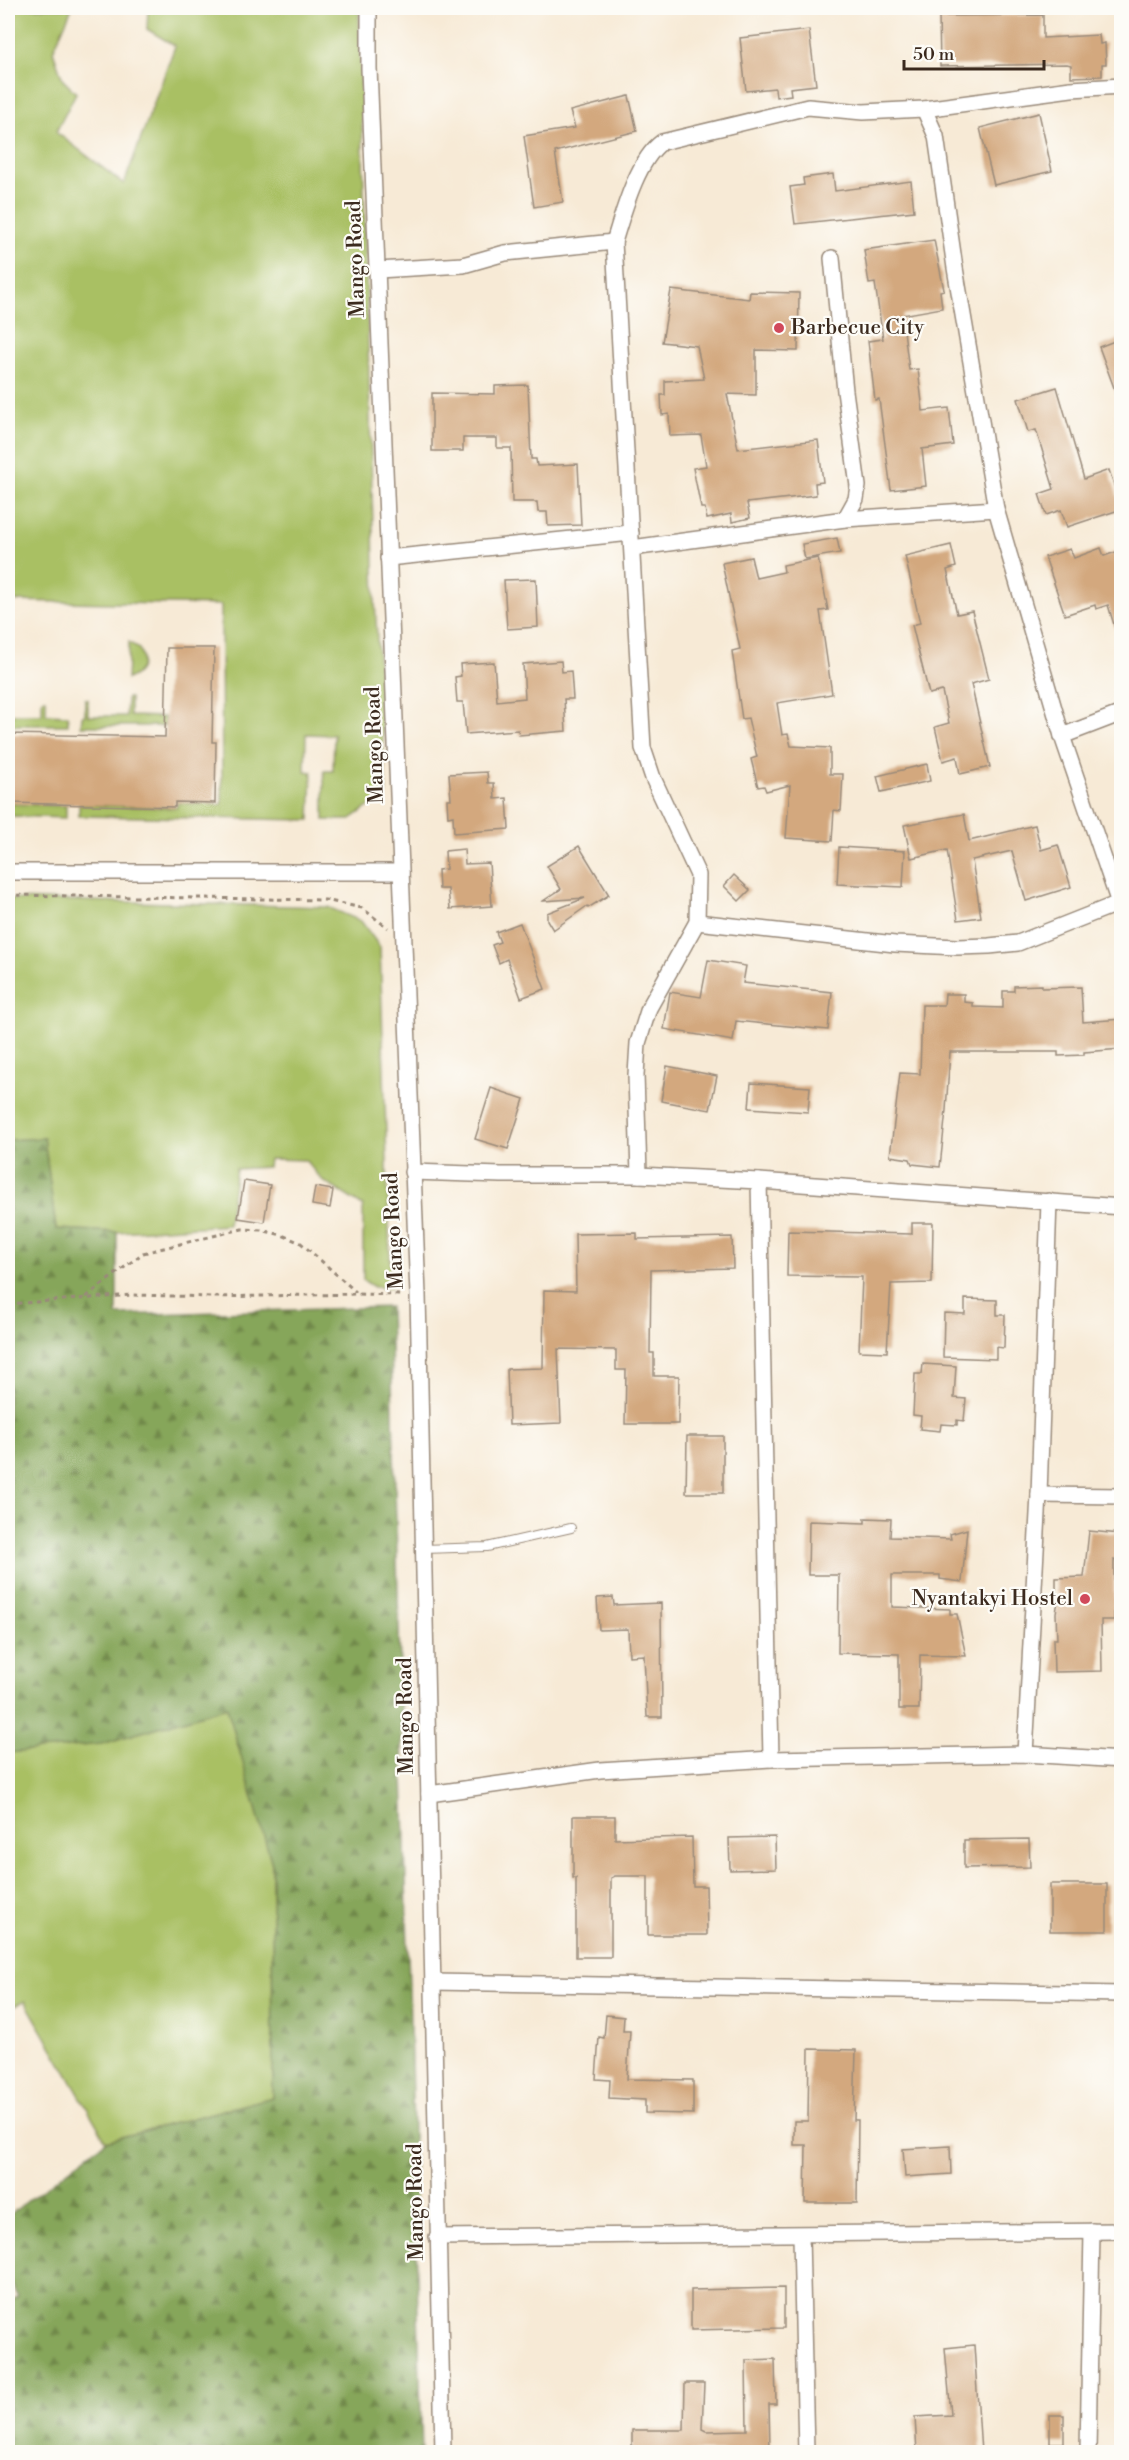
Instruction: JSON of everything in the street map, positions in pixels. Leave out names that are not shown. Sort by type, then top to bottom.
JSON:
[{"type":"street","name":"Mango Road","points":[[369,8],[369,68],[418,1295],[443,2452]]},
{"type":"street","points":[[639,1175],[636,1075],[638,1043],[649,1008],[697,922],[698,875],[653,778],[643,748],[614,242],[636,181],[652,152],[662,142],[808,107],[863,112],[924,109],[1071,89],[1122,86]]},
{"type":"street","points":[[697,922],[895,944],[989,946],[1018,943],[1120,904],[1062,736],[996,509],[955,268],[936,136],[924,109]]},
{"type":"street","points":[[378,270],[464,265],[505,254],[614,242]]},
{"type":"street","points":[[832,258],[844,391],[858,486],[856,499],[845,519]]},
{"type":"street","points":[[388,558],[632,540],[845,519],[996,509]]},
{"type":"street","points":[[1062,736],[1122,713]]},
{"type":"street","points":[[8,872],[401,872]]},
{"type":"street","points":[[412,1172],[524,1176],[639,1175],[759,1181],[1122,1207]]},
{"type":"street","points":[[759,1181],[771,1759]]},
{"type":"street","points":[[1025,1754],[1039,1496],[1049,1201]]},
{"type":"street","points":[[1039,1496],[1122,1496]]},
{"type":"street","points":[[429,1794],[600,1770],[771,1759],[1025,1754],[1122,1760]]},
{"type":"street","points":[[433,1982],[1122,1994]]},
{"type":"street","points":[[1088,2452],[1092,2231]]},
{"type":"street","points":[[437,2237],[801,2236],[1122,2231]]},
{"type":"street","points":[[801,2236],[806,2452]]},
{"type":"lane","points":[[423,1549],[487,1546],[571,1528]]},
{"type":"path","points":[[8,895],[325,900],[362,908],[404,941]]},
{"type":"path","points":[[85,1298],[143,1252],[242,1229],[261,1230],[282,1235],[300,1243],[357,1293]]},
{"type":"path","points":[[8,1304],[85,1298],[357,1293],[418,1295]]},
{"type":"green space","points":[[8,8],[72,8],[53,51],[63,80],[76,93],[56,132],[124,184],[175,46],[147,29],[148,8],[359,8],[375,601],[386,795],[349,820],[324,820],[324,771],[333,771],[334,735],[306,734],[305,771],[312,772],[310,820],[79,816],[79,805],[177,808],[177,803],[222,805],[221,605],[8,601]]},
{"type":"green space","points":[[129,642],[139,649],[142,663],[139,671],[127,679]]},
{"type":"green space","points":[[127,698],[130,698],[130,716],[164,717],[164,726],[81,726],[82,716],[85,715],[85,699],[88,699],[88,716],[126,716]]},
{"type":"green space","points":[[42,699],[46,699],[46,714],[68,715],[68,725],[8,725],[8,714],[42,714]]},
{"type":"green space","points":[[8,804],[66,806],[66,818],[8,816]]},
{"type":"green space","points":[[8,899],[328,907],[361,921],[380,947],[391,1288],[374,1287],[363,1280],[363,1206],[323,1181],[305,1160],[269,1159],[268,1167],[236,1169],[228,1225],[117,1232],[56,1229],[44,1138],[8,1140]]},
{"type":"green space","points":[[44,1138],[56,1229],[117,1232],[117,1315],[390,1307],[422,2452],[8,2452],[8,2303],[18,2296],[8,2277],[8,2216],[106,2141],[273,2097],[272,1864],[227,1707],[101,1744],[8,1753],[8,1140]]},
{"type":"green space","points":[[227,1707],[272,1864],[273,2097],[106,2141],[25,2001],[8,2009],[8,1753],[101,1744]]},
{"type":"building","points":[[1043,15],[1043,38],[1099,35],[1100,44],[1105,43],[1106,64],[1102,64],[1102,76],[1071,77],[1071,65],[1067,64],[940,66],[939,16]]},
{"type":"building","points":[[809,30],[816,85],[790,88],[791,95],[776,97],[775,88],[746,91],[740,38]]},
{"type":"building","points":[[629,96],[637,131],[555,152],[563,202],[534,207],[524,136],[575,128],[570,111]]},
{"type":"building","points":[[1039,113],[1052,171],[994,185],[980,128]]},
{"type":"building","points":[[833,174],[835,191],[911,181],[914,211],[795,224],[790,187],[804,185],[803,178]]},
{"type":"building","points":[[934,240],[944,290],[940,291],[942,308],[902,315],[909,370],[918,369],[923,411],[949,408],[953,445],[922,449],[926,486],[891,490],[879,399],[875,400],[868,341],[883,339],[875,283],[869,284],[864,250]]},
{"type":"building","points":[[671,290],[749,299],[750,292],[799,293],[798,351],[756,350],[756,395],[727,394],[738,449],[818,440],[823,482],[815,483],[816,495],[747,503],[750,518],[732,522],[731,514],[707,519],[705,508],[701,508],[693,468],[706,466],[701,435],[670,436],[669,414],[662,415],[661,395],[665,395],[665,381],[704,379],[697,346],[662,342]]},
{"type":"building","points":[[1122,338],[1122,404],[1120,404],[1099,347]]},
{"type":"building","points":[[528,385],[531,459],[536,459],[537,466],[578,464],[581,525],[548,526],[547,512],[538,512],[537,502],[512,502],[511,448],[497,448],[497,438],[463,438],[463,451],[432,451],[432,393],[495,394],[495,386]]},
{"type":"building","points":[[1057,387],[1084,479],[1109,470],[1122,509],[1067,527],[1061,510],[1046,515],[1039,494],[1054,489],[1036,430],[1028,432],[1018,399]]},
{"type":"building","points":[[837,538],[840,553],[805,559],[802,544]]},
{"type":"building","points":[[951,545],[956,567],[947,570],[957,614],[972,611],[989,679],[971,684],[990,767],[960,774],[957,757],[943,761],[935,727],[949,723],[942,691],[929,694],[912,625],[920,623],[905,556]]},
{"type":"building","points":[[1101,548],[1104,556],[1122,550],[1122,638],[1118,638],[1108,605],[1096,609],[1095,605],[1065,615],[1045,557],[1070,549],[1074,558]]},
{"type":"building","points":[[751,557],[756,578],[784,572],[783,565],[818,558],[828,610],[820,611],[832,694],[777,703],[782,735],[788,734],[791,746],[830,748],[830,774],[843,774],[841,811],[834,810],[832,841],[786,838],[790,785],[766,791],[764,786],[758,787],[751,759],[757,757],[748,718],[742,719],[732,651],[740,649],[722,563]]},
{"type":"building","points":[[536,579],[538,627],[507,629],[504,580]]},
{"type":"building","points":[[167,648],[214,648],[212,742],[216,742],[215,803],[175,802],[175,807],[8,803],[8,734],[165,737]]},
{"type":"building","points":[[561,661],[562,672],[571,671],[573,699],[564,699],[566,731],[519,735],[518,730],[466,734],[463,702],[457,702],[455,677],[461,676],[460,664],[494,662],[497,701],[525,698],[523,664]]},
{"type":"building","points":[[927,764],[930,781],[881,792],[877,776]]},
{"type":"building","points":[[487,772],[488,783],[494,783],[495,799],[507,798],[509,829],[454,833],[453,816],[448,817],[447,799],[451,799],[449,774]]},
{"type":"building","points":[[964,814],[969,841],[1035,825],[1041,850],[1058,845],[1071,887],[1026,901],[1012,851],[972,860],[981,917],[958,920],[947,850],[911,858],[904,825]]},
{"type":"building","points":[[579,846],[609,895],[588,908],[587,906],[553,930],[547,920],[547,913],[585,898],[543,901],[561,889],[547,866]]},
{"type":"building","points":[[839,847],[905,851],[903,887],[837,884]]},
{"type":"building","points":[[464,849],[465,864],[489,863],[492,906],[450,909],[448,889],[439,889],[438,870],[446,869],[445,851]]},
{"type":"building","points":[[734,875],[750,890],[739,901],[724,886]]},
{"type":"building","points":[[520,923],[545,989],[521,998],[507,959],[499,963],[492,945],[500,942],[496,932]]},
{"type":"building","points":[[708,960],[746,966],[743,983],[832,992],[828,1030],[736,1021],[733,1041],[664,1029],[670,992],[701,997]]},
{"type":"building","points":[[1042,985],[1042,988],[1081,987],[1083,1022],[1122,1019],[1122,1049],[1084,1052],[1084,1055],[1058,1056],[1058,1052],[950,1052],[940,1167],[912,1164],[910,1159],[890,1156],[900,1073],[920,1074],[922,1005],[944,1005],[945,994],[964,994],[964,1002],[973,1003],[973,1007],[1003,1008],[1003,991],[1014,991],[1014,986]]},
{"type":"building","points":[[667,1066],[717,1076],[710,1110],[661,1101]]},
{"type":"building","points":[[751,1083],[810,1087],[808,1112],[749,1108]]},
{"type":"building","points":[[491,1088],[524,1099],[508,1149],[475,1139]]},
{"type":"building","points":[[244,1181],[270,1185],[264,1222],[238,1218]]},
{"type":"building","points":[[315,1187],[333,1190],[330,1208],[312,1205]]},
{"type":"building","points":[[912,1223],[933,1223],[932,1283],[891,1284],[887,1352],[859,1351],[862,1277],[787,1276],[788,1231],[912,1234]]},
{"type":"building","points":[[637,1233],[637,1239],[732,1237],[733,1268],[651,1270],[650,1353],[654,1353],[654,1376],[679,1376],[678,1424],[625,1424],[626,1370],[616,1370],[616,1350],[558,1349],[561,1423],[509,1425],[507,1369],[543,1368],[544,1290],[576,1291],[575,1234]]},
{"type":"building","points":[[965,1299],[997,1300],[997,1315],[1005,1315],[1004,1348],[996,1347],[996,1359],[943,1357],[944,1313],[965,1314]]},
{"type":"building","points":[[923,1364],[956,1366],[954,1398],[966,1399],[964,1421],[957,1420],[957,1425],[941,1424],[940,1431],[920,1429],[921,1416],[913,1415],[915,1374],[922,1374]]},
{"type":"building","points":[[687,1436],[723,1436],[723,1493],[686,1493]]},
{"type":"building","points":[[865,1518],[891,1519],[890,1537],[951,1539],[950,1534],[967,1529],[962,1582],[940,1579],[940,1575],[892,1575],[892,1607],[950,1609],[950,1614],[957,1614],[966,1656],[920,1655],[919,1709],[899,1709],[899,1654],[838,1653],[839,1575],[808,1575],[809,1521],[865,1523]]},
{"type":"building","points":[[1089,1531],[1120,1534],[1117,1561],[1114,1560],[1114,1620],[1101,1620],[1102,1671],[1054,1672],[1053,1639],[1057,1639],[1056,1613],[1059,1594],[1056,1593],[1056,1578],[1084,1577]]},
{"type":"building","points":[[613,1597],[614,1605],[661,1603],[662,1717],[647,1717],[644,1655],[629,1656],[628,1629],[599,1630],[597,1598]]},
{"type":"building","points":[[573,1816],[615,1816],[615,1839],[692,1837],[693,1886],[706,1886],[707,1935],[648,1935],[648,1876],[615,1876],[611,1878],[611,1957],[576,1957]]},
{"type":"building","points":[[775,1837],[776,1869],[730,1870],[729,1838]]},
{"type":"building","points":[[1029,1839],[1030,1867],[964,1868],[964,1840]]},
{"type":"building","points":[[1050,1884],[1107,1884],[1107,1931],[1050,1931]]},
{"type":"building","points":[[606,2015],[624,2017],[623,2031],[630,2031],[627,2079],[693,2080],[693,2114],[645,2113],[645,2100],[609,2098],[610,2080],[596,2079],[599,2037],[604,2038]]},
{"type":"building","points":[[809,2049],[856,2050],[854,2120],[858,2120],[857,2203],[805,2203],[806,2145],[794,2145],[794,2121],[808,2121]]},
{"type":"building","points":[[950,2146],[951,2174],[905,2177],[903,2149]]},
{"type":"building","points":[[784,2288],[784,2328],[691,2330],[691,2290]]},
{"type":"building","points":[[974,2345],[981,2452],[917,2452],[915,2417],[951,2415],[945,2348]]},
{"type":"building","points":[[775,2359],[776,2404],[769,2404],[770,2452],[632,2452],[632,2430],[684,2430],[685,2383],[704,2383],[702,2429],[706,2431],[747,2430],[746,2360]]},
{"type":"building","points":[[1050,2415],[1064,2415],[1064,2443],[1050,2443]]},
{"type":"place","name":"Barbecue City","points":[[779,328]]},
{"type":"place","name":"Nyantakyi Hostel","points":[[1085,1599]]}]
